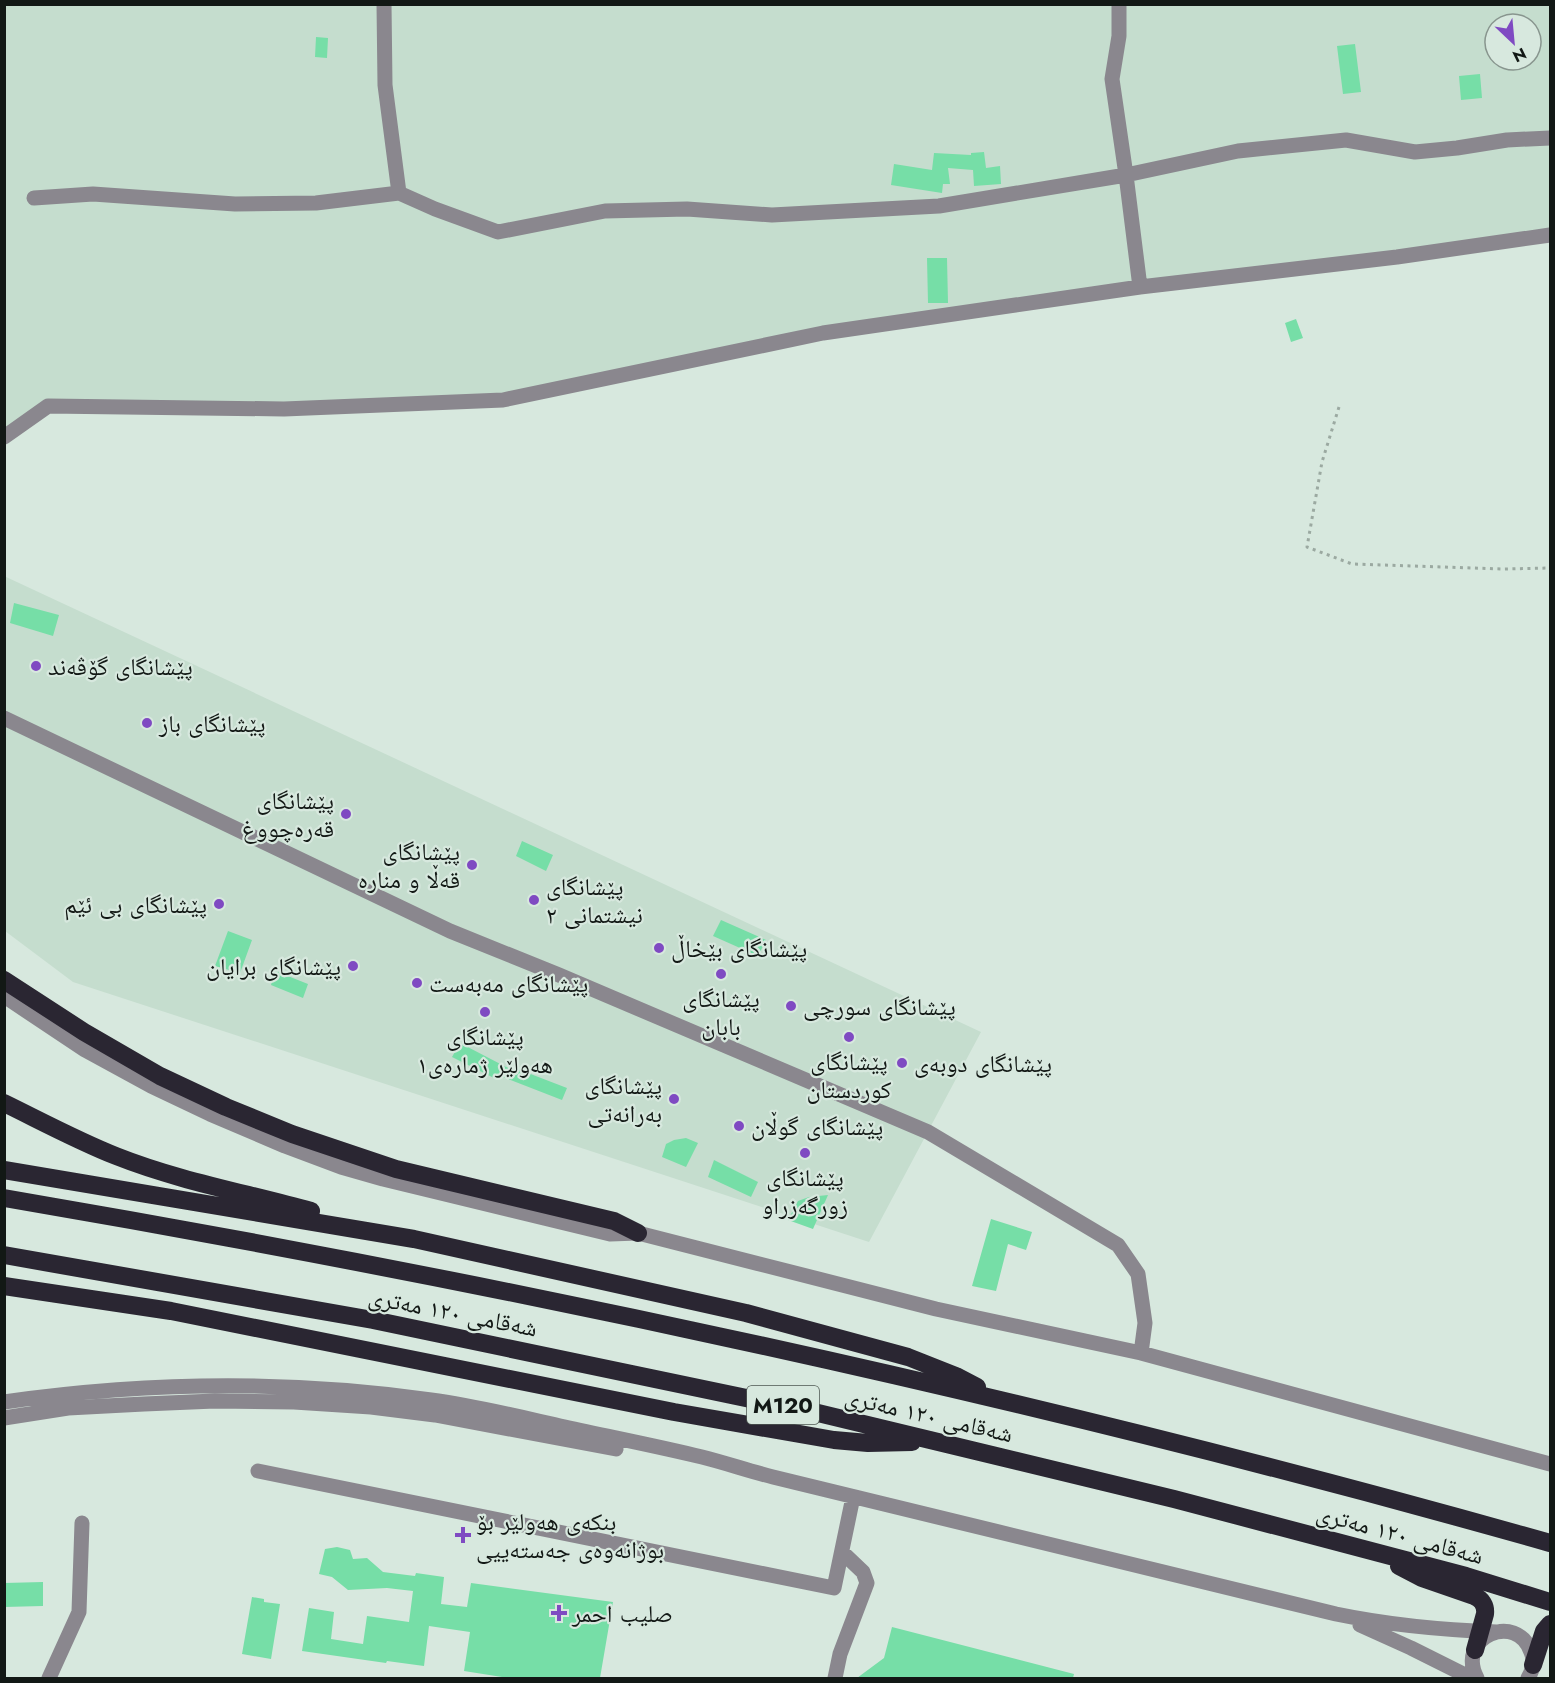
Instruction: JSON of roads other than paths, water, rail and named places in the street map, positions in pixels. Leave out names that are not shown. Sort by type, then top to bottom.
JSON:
[{"type":"highway","points":[[4,980],[84,1032],[160,1076],[226,1107],[292,1134],[396,1169],[614,1221],[638,1233]]},
{"type":"highway","points":[[4,1103],[117,1157],[216,1187],[265,1198],[414,1239],[746,1312],[908,1358],[956,1376],[1003,1400]]},
{"type":"highway","points":[[4,1170],[414,1239]]},
{"type":"highway","name":"شەقامی ١٢٠ مەتری","points":[[4,1198],[312,1253],[778,1348],[1003,1400],[1300,1475],[1551,1543]]},
{"type":"highway","name":"شەقامی ١٢٠ مەتری","points":[[4,1255],[373,1320],[818,1413],[1174,1499],[1466,1576],[1551,1602]]},
{"type":"highway","points":[[4,1286],[171,1311],[674,1412],[834,1440],[868,1443],[934,1441]]},
{"type":"highway","points":[[1530,1537],[1551,1535]]},
{"type":"highway","points":[[1367,1550],[1422,1578],[1477,1597],[1485,1609],[1483,1629],[1474,1650]]},
{"type":"street","points":[[384,4],[385,85],[399,193]]},
{"type":"street","points":[[1119,4],[1119,36],[1112,79],[1140,287]]},
{"type":"street","points":[[34,198],[93,194],[235,204],[316,203],[399,193],[498,232],[605,211],[687,209],[772,214],[939,206],[1126,175],[1238,151],[1346,140],[1415,152],[1507,140],[1551,138]]},
{"type":"street","points":[[4,438],[48,406],[284,409],[503,400],[823,333],[1140,287],[1551,236]]},
{"type":"street","points":[[4,718],[450,931],[928,1132],[1118,1245],[1138,1274],[1145,1323],[1141,1353]]},
{"type":"street","points":[[4,996],[85,1050],[152,1086],[210,1114],[341,1167],[610,1233],[638,1233],[936,1309],[1141,1353],[1551,1464]]},
{"type":"street","points":[[4,1402],[65,1393],[212,1386],[291,1387],[368,1392],[432,1400],[497,1411],[702,1457],[772,1477],[1335,1614],[1402,1626],[1511,1632],[1526,1642],[1531,1651],[1542,1652]]},
{"type":"street","points":[[4,1418],[68,1408],[215,1401],[294,1402],[371,1407],[463,1419],[701,1467],[772,1477]]},
{"type":"street","points":[[258,1471],[834,1588],[854,1497]]},
{"type":"street","points":[[49,1678],[79,1612],[82,1522]]},
{"type":"street","points":[[835,1678],[840,1654],[867,1583],[863,1572],[842,1552]]},
{"type":"street","points":[[1335,1614],[1471,1678]]},
{"type":"street","points":[[1474,1650],[1472,1665],[1477,1678]]},
{"type":"place","name":"پێشانگای گۆڤەند","points":[[36,666]]},
{"type":"place","name":"پێشانگای باز","points":[[147,723]]},
{"type":"place","name":"پێشانگای قەرەچووغ","points":[[346,814]]},
{"type":"place","name":"پێشانگای قەڵا و منارە","points":[[472,865]]},
{"type":"place","name":"پێشانگای نیشتمانی ٢","points":[[534,900]]},
{"type":"place","name":"پێشانگای بی ئێم","points":[[219,904]]},
{"type":"place","name":"پێشانگای بێخاڵ","points":[[659,948]]},
{"type":"place","name":"پێشانگای برایان","points":[[353,966]]},
{"type":"place","name":"پێشانگای بابان","points":[[721,974]]},
{"type":"place","name":"پێشانگای مەبەست","points":[[417,983]]},
{"type":"place","name":"پێشانگای سورچی","points":[[791,1006]]},
{"type":"place","name":"پێشانگای هەولێر ژمارەی١","points":[[485,1012]]},
{"type":"place","name":"پێشانگای کوردستان","points":[[849,1037]]},
{"type":"place","name":"پێشانگای دوبەی","points":[[902,1063]]},
{"type":"place","name":"پێشانگای بەرانەتی","points":[[674,1099]]},
{"type":"place","name":"پێشانگای گوڵان","points":[[739,1126]]},
{"type":"place","name":"پێشانگای زورگەزراو","points":[[805,1153]]},
{"type":"place","name":"بنکەی هەولێر بۆ بوژانەوەی جەستەییی","points":[[463,1535]]},
{"type":"place","name":"صلیب احمر","points":[[559,1613]]}]
